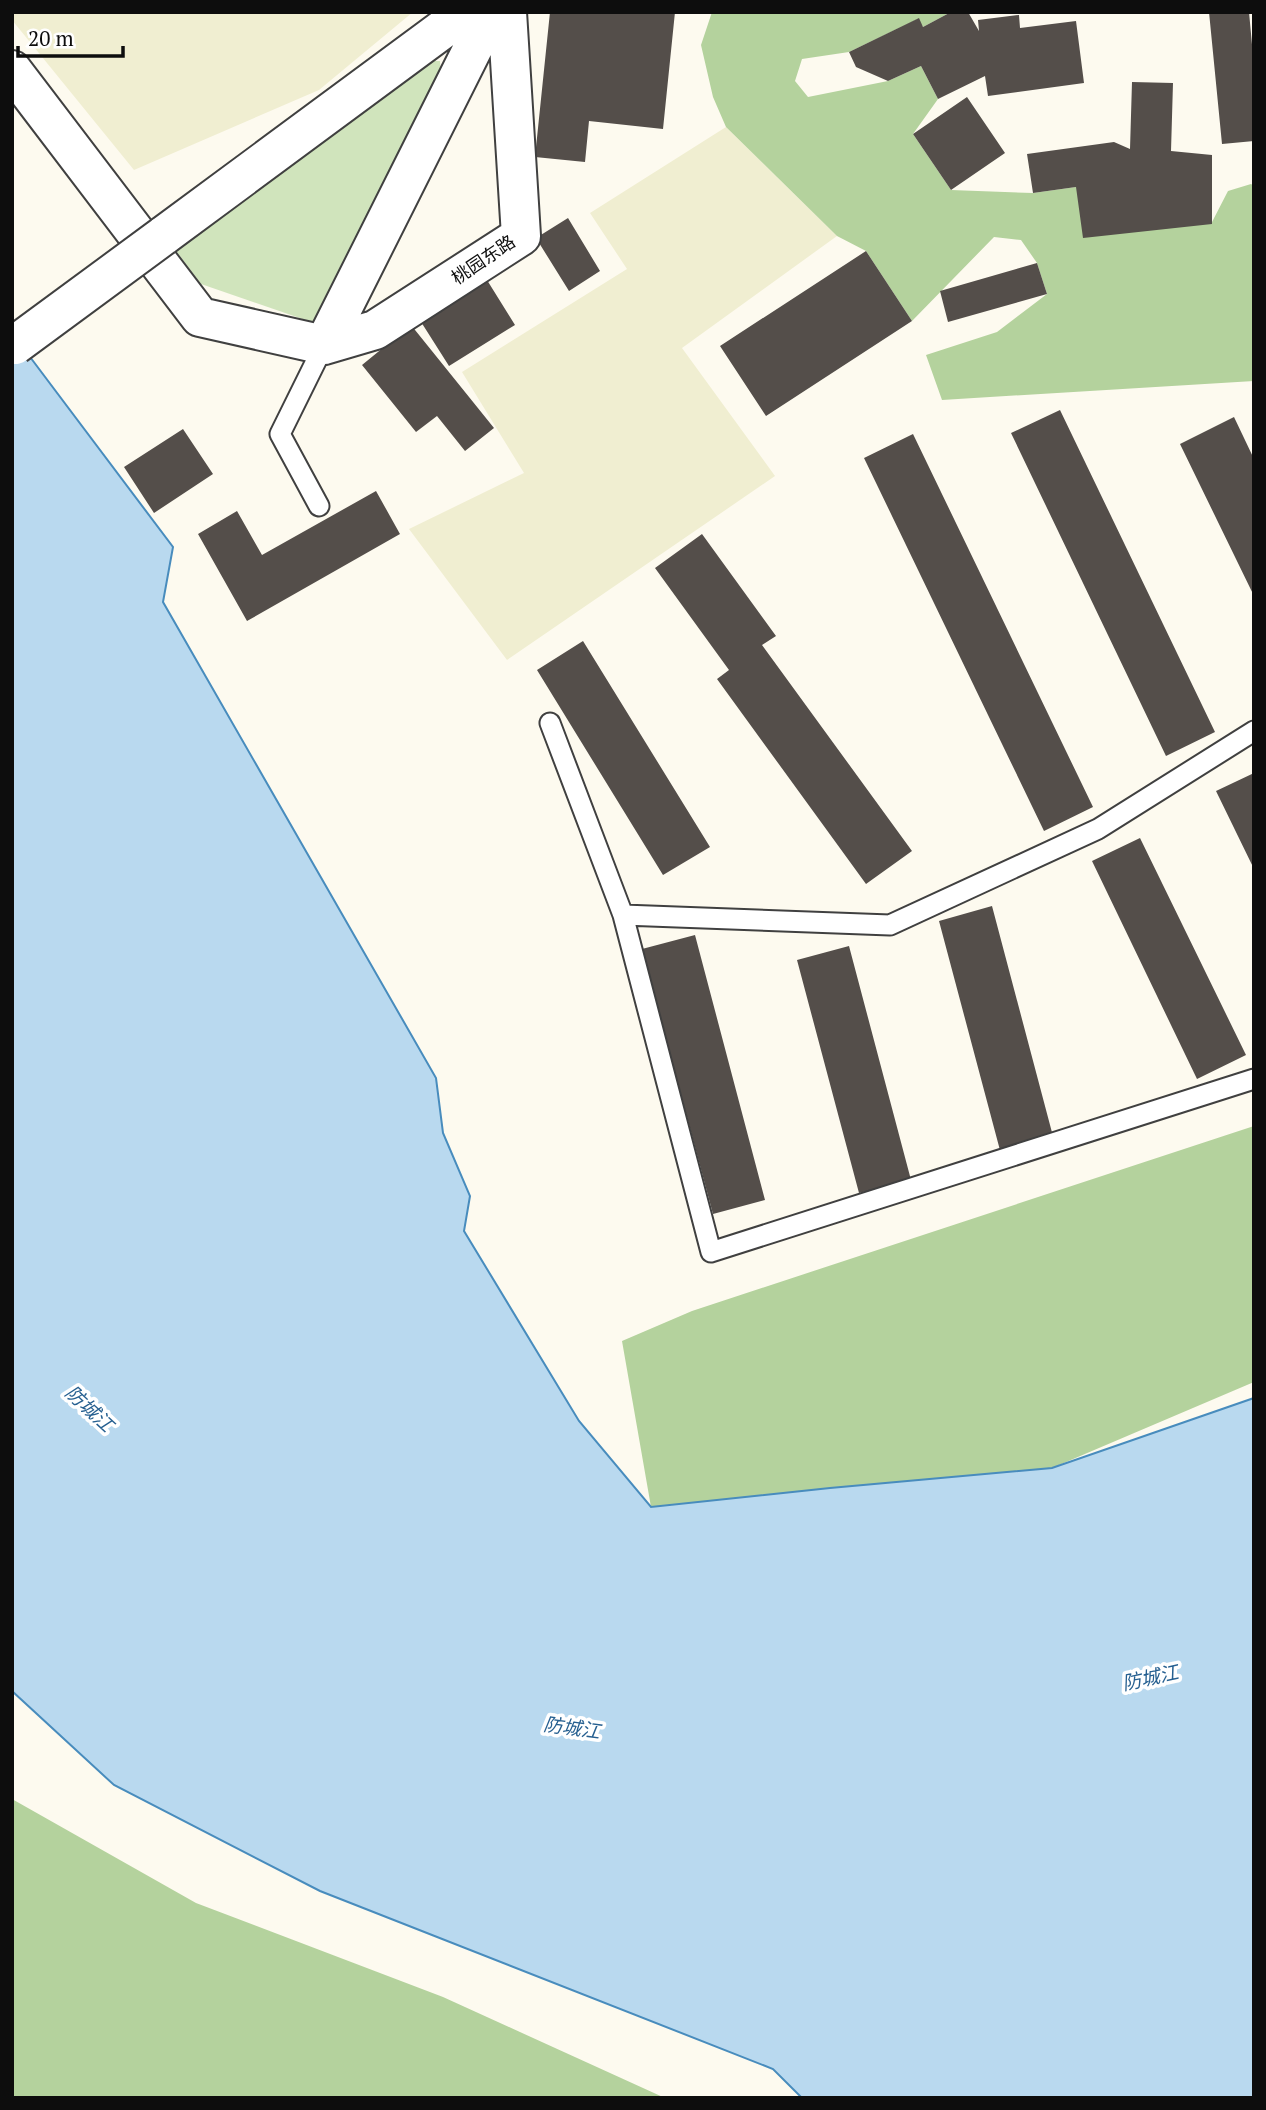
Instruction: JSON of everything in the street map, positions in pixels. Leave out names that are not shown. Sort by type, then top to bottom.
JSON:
[{"type":"street","points":[[12,347],[466,12]]},
{"type":"street","points":[[12,70],[200,317],[324,345],[491,12]]},
{"type":"street","name":"桃园东路","points":[[324,345],[375,330],[520,236],[508,12]]},
{"type":"lane","points":[[319,506],[280,434],[324,345]]},
{"type":"lane","points":[[550,723],[624,915],[711,1252],[1254,1079]]},
{"type":"lane","points":[[624,915],[890,925],[1098,830],[1254,731]]},
{"type":"shaded area","points":[[12,12],[413,12],[319,90],[134,170],[12,20]]},
{"type":"shaded area","points":[[726,127],[837,236],[682,348],[775,476],[507,660],[409,529],[524,473],[462,372],[627,269],[590,213]]},
{"type":"green space","points":[[712,12],[951,12],[923,27],[918,19],[849,52],[802,59],[795,81],[808,97],[888,81],[921,66],[938,99],[913,134],[951,190],[1033,193],[1076,187],[1211,224],[1228,191],[1251,184],[1254,186],[1254,381],[942,400],[926,355],[997,332],[1047,294],[1037,263],[1021,240],[994,237],[912,321],[866,251],[837,236],[726,127],[713,97],[701,45]]},
{"type":"green space","points":[[426,61],[440,61],[441,76],[320,325],[201,284],[176,251]]},
{"type":"green space","points":[[1254,1126],[1254,1382],[1052,1468],[651,1507],[622,1341],[692,1311]]},
{"type":"green space","points":[[12,1799],[196,1903],[443,1997],[665,2098],[12,2098]]},
{"type":"water","name":"防城江","points":[[12,333],[173,547],[163,602],[436,1078],[443,1133],[470,1196],[464,1231],[579,1421],[651,1507],[1052,1468],[1254,1398],[1254,2098],[802,2098],[773,2069],[320,1891],[114,1785],[12,1691]]},
{"type":"building","points":[[550,12],[675,12],[663,129],[589,121],[585,162],[535,157]]},
{"type":"building","points":[[951,12],[968,12],[979,31],[978,20],[1019,15],[1020,28],[1076,21],[1084,83],[988,96],[985,76],[938,99],[921,66],[888,81],[856,67],[849,52],[919,18],[923,27]]},
{"type":"building","points":[[1209,12],[1249,12],[1254,66],[1254,141],[1222,144]]},
{"type":"building","points":[[1132,82],[1173,83],[1171,151],[1212,155],[1212,224],[1083,238],[1076,187],[1033,193],[1027,154],[1114,142],[1130,149]]},
{"type":"building","points":[[967,97],[1005,153],[951,190],[913,134]]},
{"type":"building","points":[[568,218],[600,271],[569,291],[536,238]]},
{"type":"building","points":[[866,251],[912,321],[766,416],[720,346]]},
{"type":"building","points":[[1037,263],[1047,294],[948,322],[940,291]]},
{"type":"building","points":[[482,272],[515,325],[449,366],[416,314]]},
{"type":"building","points":[[411,325],[494,428],[465,451],[437,416],[416,432],[362,365]]},
{"type":"building","points":[[1060,410],[1215,732],[1166,756],[1011,433]]},
{"type":"building","points":[[1234,417],[1254,459],[1254,596],[1180,444]]},
{"type":"building","points":[[183,429],[213,474],[154,513],[124,467]]},
{"type":"building","points":[[913,434],[1093,807],[1044,831],[864,458]]},
{"type":"building","points":[[376,491],[400,534],[247,621],[198,534],[237,511],[262,555]]},
{"type":"building","points":[[702,534],[776,636],[762,645],[912,851],[866,884],[717,679],[729,670],[655,568]]},
{"type":"building","points":[[583,641],[710,847],[663,875],[537,670]]},
{"type":"building","points":[[1254,773],[1254,869],[1216,791]]},
{"type":"building","points":[[1140,838],[1246,1055],[1197,1079],[1092,861]]},
{"type":"building","points":[[992,906],[1054,1140],[1001,1154],[939,921]]},
{"type":"building","points":[[695,935],[765,1200],[713,1214],[642,949]]},
{"type":"building","points":[[849,946],[911,1180],[859,1193],[797,960]]}]
